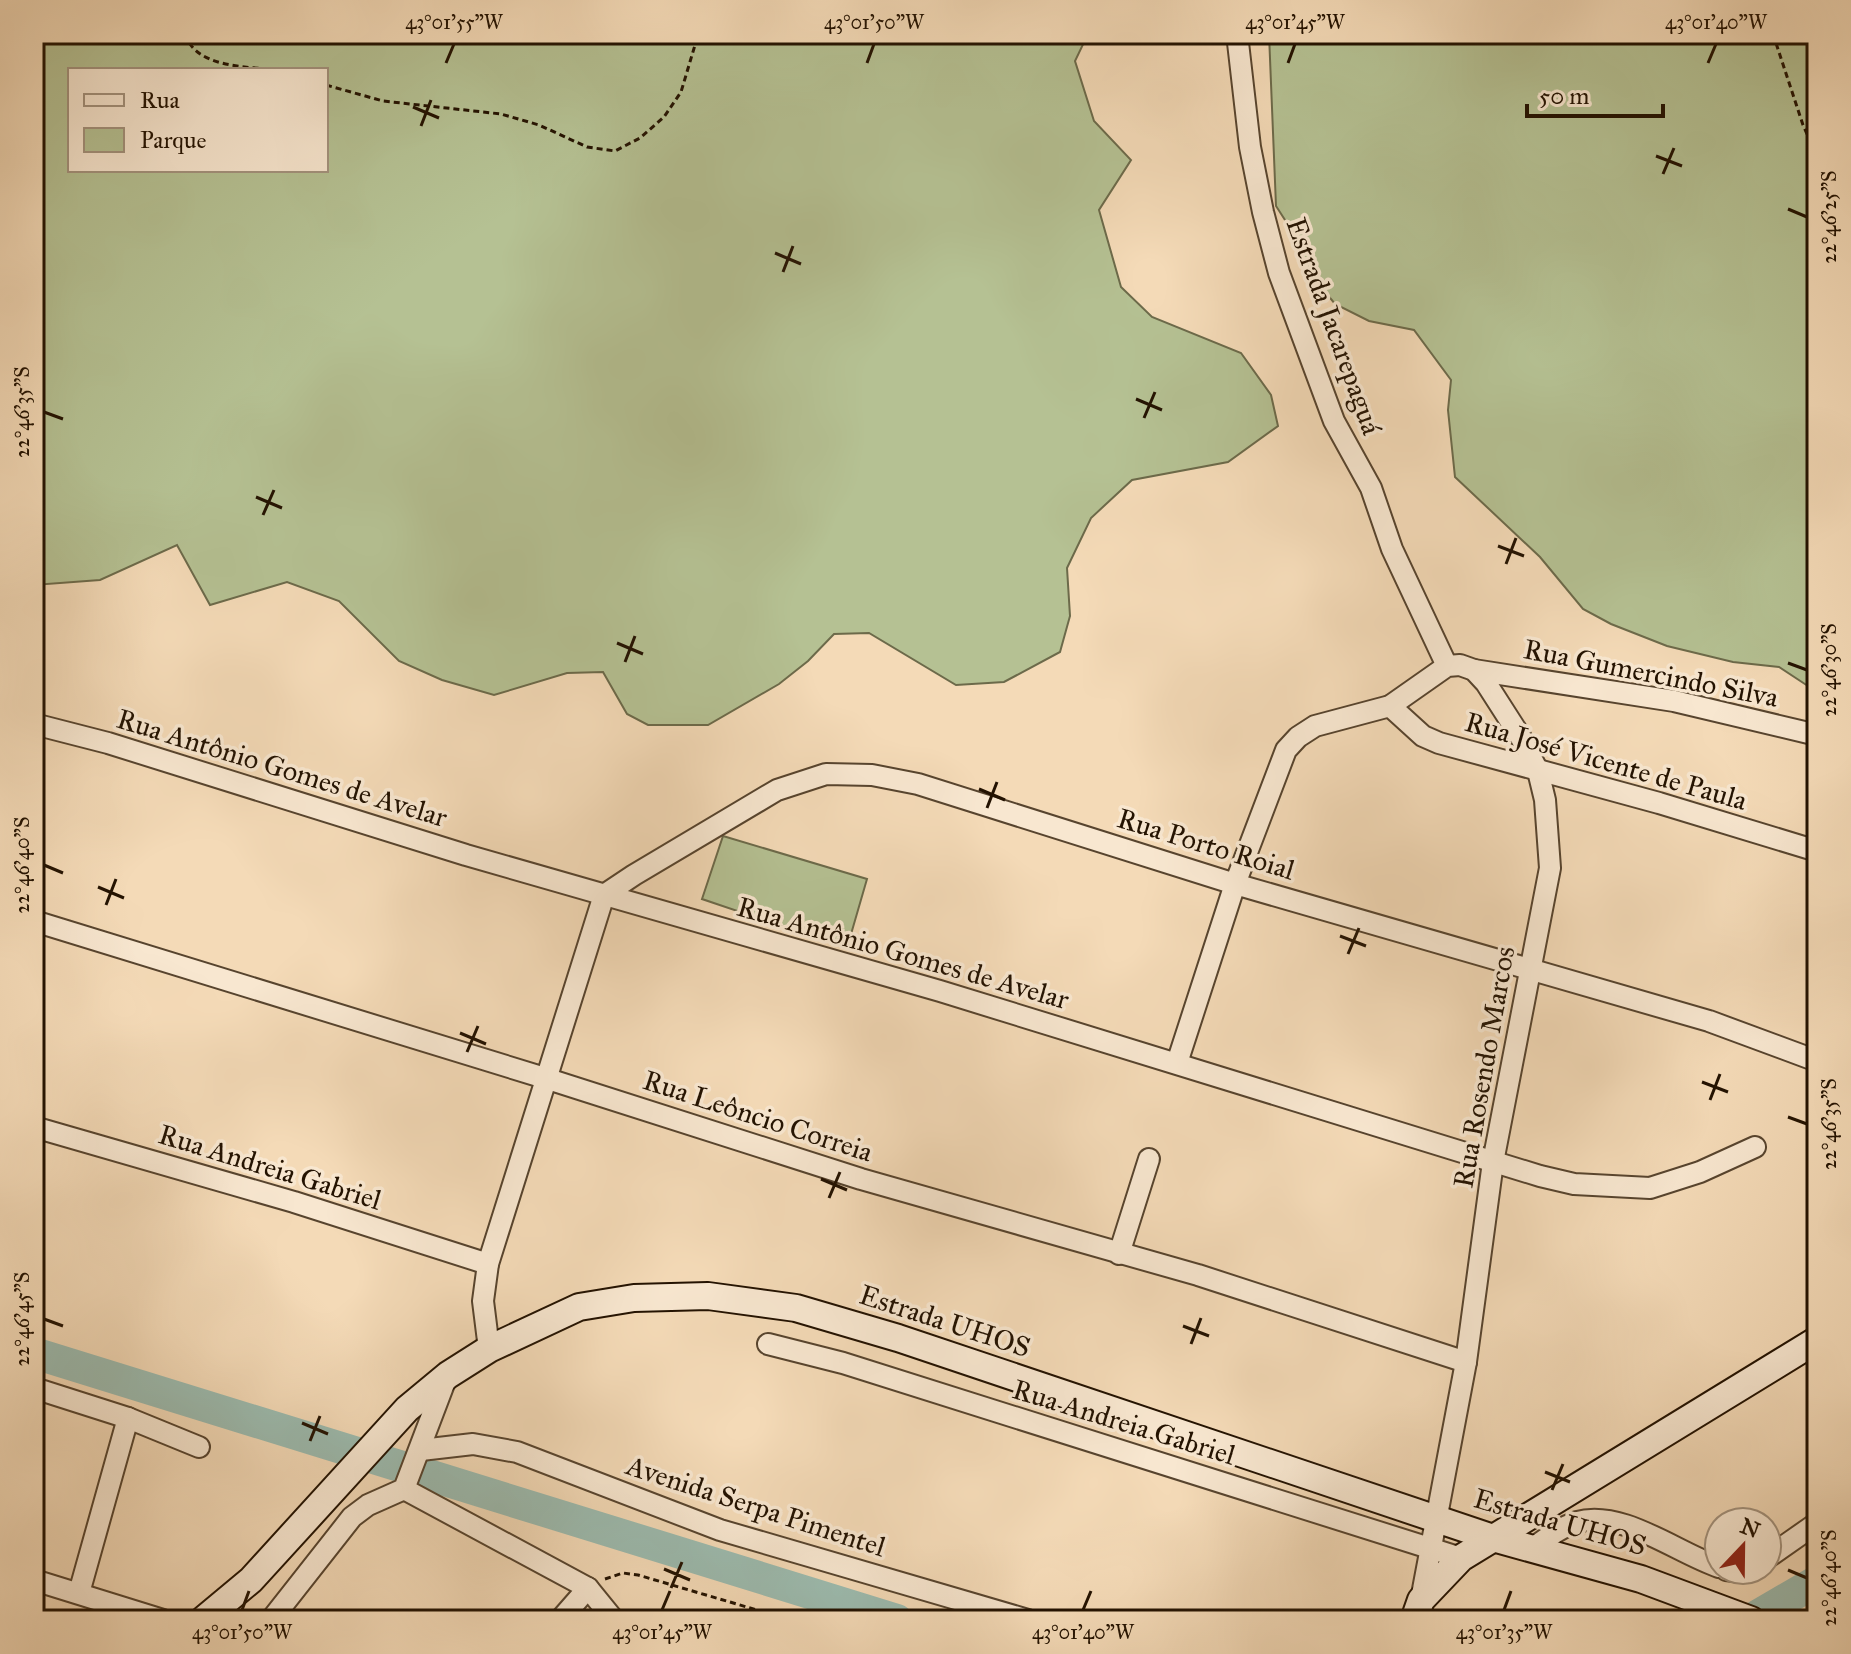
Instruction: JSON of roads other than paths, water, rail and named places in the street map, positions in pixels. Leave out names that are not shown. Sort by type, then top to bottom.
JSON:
[{"type":"street","name":"Estrada Jacarepaguá","points":[[1237,34],[1250,147],[1279,273],[1334,421],[1371,488],[1392,549],[1447,666]]},
{"type":"street","points":[[1177,1063],[1235,884],[1286,750],[1315,726],[1390,706],[1447,666],[1460,665],[1474,670]]},
{"type":"street","name":"Rua Gumercindo Silva","points":[[1474,670],[1674,701],[1817,735]]},
{"type":"street","name":"Rua Rosendo Marcos","points":[[1418,1610],[1466,1362],[1493,1162],[1550,868],[1545,800],[1538,771],[1520,736],[1486,683],[1474,670]]},
{"type":"street","name":"Rua José Vicente de Paula","points":[[1390,706],[1423,736],[1817,851]]},
{"type":"street","name":"Rua Antônio Gomes de Avelar","points":[[34,724],[108,743],[604,895],[940,991],[1493,1162],[1574,1184],[1650,1188],[1700,1172],[1755,1147]]},
{"type":"street","name":"Rua Porto Roial","points":[[604,895],[777,790],[826,774],[872,775],[918,784],[1235,884],[1709,1021],[1809,1058]]},
{"type":"street","points":[[489,1349],[483,1301],[488,1264],[604,895]]},
{"type":"street","name":"Rua Leôncio Correia","points":[[34,921],[861,1179],[1198,1275],[1466,1362]]},
{"type":"street","name":"Rua Andreia Gabriel","points":[[34,1127],[294,1202],[488,1264]]},
{"type":"street","points":[[1119,1254],[1149,1159]]},
{"type":"street","name":"Estrada UHOS","points":[[203,1620],[251,1580],[388,1430],[448,1375],[489,1349],[579,1307],[634,1298],[708,1296],[796,1308],[898,1338],[1493,1538],[1641,1579],[1751,1620]]},
{"type":"street","points":[[1418,1610],[1461,1558],[1817,1340]]},
{"type":"street","name":"Rua Andreia Gabriel","points":[[768,1344],[843,1363],[1461,1558]]},
{"type":"street","points":[[271,1620],[339,1533],[368,1505],[405,1486],[448,1375]]},
{"type":"street","points":[[34,1388],[128,1418],[199,1447]]},
{"type":"street","points":[[79,1593],[128,1418]]},
{"type":"street","name":"Avenida Serpa Pimentel","points":[[420,1452],[473,1444],[517,1452],[720,1530],[1028,1620]]},
{"type":"street","points":[[405,1486],[588,1588],[614,1620]]},
{"type":"street","points":[[312,1516],[339,1533]]},
{"type":"street","points":[[1533,1548],[1558,1530],[1592,1519],[1626,1525],[1703,1560]]},
{"type":"street","points":[[1783,1547],[1817,1523]]},
{"type":"street","points":[[34,1580],[163,1620]]},
{"type":"street","points":[[560,1620],[588,1588]]},
{"type":"waterway","points":[[34,1353],[897,1620]]},
{"type":"waterway","points":[[1750,1620],[1817,1581]]}]
